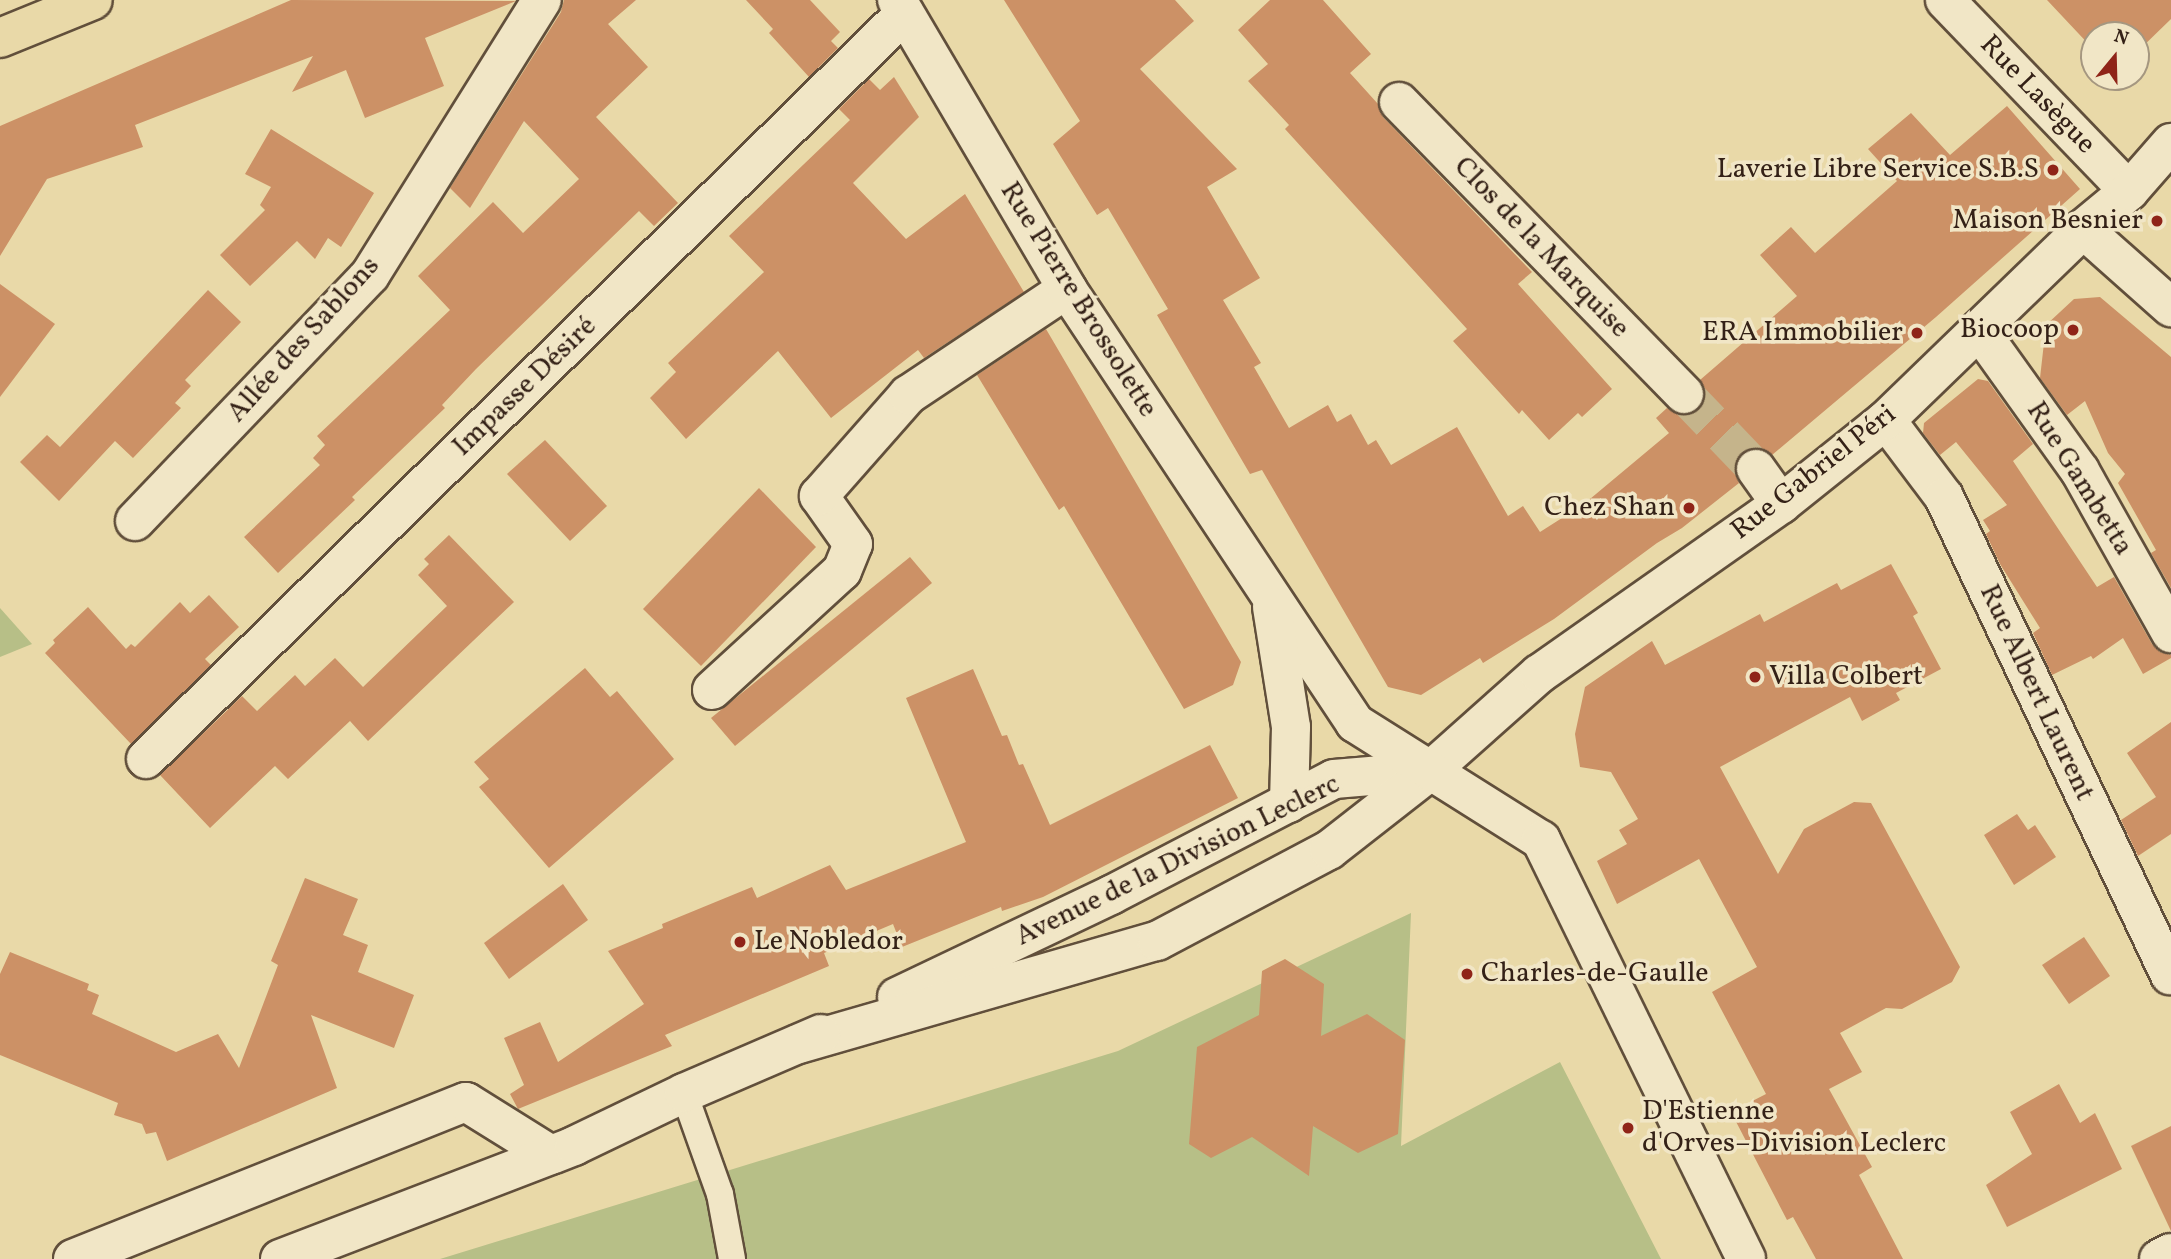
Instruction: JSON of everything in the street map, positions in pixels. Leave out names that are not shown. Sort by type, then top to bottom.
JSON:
[{"type":"main road","points":[[0,38],[93,0]]},
{"type":"street","name":"Allée des Sablons","points":[[135,521],[370,275],[542,0]]},
{"type":"street","name":"Rue Lasègue","points":[[1945,0],[2129,191]]},
{"type":"street","name":"Rue Pierre Brossolette","points":[[901,7],[1066,289],[1355,723],[1541,840],[1746,1259]]},
{"type":"street","name":"Impasse Désiré","points":[[146,759],[901,7]]},
{"type":"street","name":"Clos de la Marquise","points":[[1399,102],[1684,394]]},
{"type":"street","name":"Rue Gabriel Péri","points":[[1430,771],[1539,674],[1781,504],[1886,420],[2083,229],[2129,191],[2171,143]]},
{"type":"street","points":[[2083,229],[2171,307]]},
{"type":"street","points":[[712,690],[842,571],[853,544],[819,496],[908,395],[1066,289]]},
{"type":"street","name":"Rue Gambetta","points":[[1979,330],[2080,471],[2171,632]]},
{"type":"street","name":"Rue Albert Laurent","points":[[1886,420],[1944,497],[2169,975]]},
{"type":"street","points":[[1756,469],[1781,504]]},
{"type":"street","name":"Rue Pierre Brossolette","points":[[1270,594],[1291,727],[1289,803]]},
{"type":"street","name":"Avenue de la Division Leclerc","points":[[280,1259],[551,1155],[684,1093],[799,1044],[1098,901],[1334,779],[1430,771]]},
{"type":"street","name":"Avenue de la Division Leclerc","points":[[799,1044],[1157,941],[1329,850],[1430,771]]},
{"type":"street","points":[[73,1259],[466,1102],[551,1155]]},
{"type":"street","points":[[2159,1259],[2171,1254]]},
{"type":"lane","points":[[684,1093],[720,1194],[732,1259]]},
{"type":"green space","points":[[0,608],[32,644],[0,657]]},
{"type":"green space","points":[[1411,913],[1401,1146],[1560,1062],[1661,1259],[440,1259],[1118,1051]]},
{"type":"building","points":[[291,0],[516,1],[425,38],[444,86],[365,118],[346,70],[292,92],[313,56],[135,125],[143,147],[47,179],[0,256],[0,126]]},
{"type":"building","points":[[564,0],[636,0],[608,24],[648,67],[596,117],[678,203],[654,226],[639,211],[476,369],[442,405],[445,408],[352,497],[355,500],[278,573],[244,537],[320,465],[313,458],[325,445],[317,436],[450,310],[418,276],[493,202],[523,233],[579,179],[524,121],[470,208],[450,188],[561,12]]},
{"type":"building","points":[[746,0],[810,0],[840,32],[831,41],[838,48],[809,77],[769,33],[773,29]]},
{"type":"building","points":[[1004,0],[1175,0],[1194,21],[1140,69],[1237,169],[1207,187],[1260,278],[1223,300],[1261,363],[1254,367],[1289,428],[1328,405],[1337,422],[1351,414],[1368,445],[1376,440],[1391,465],[1457,427],[1508,516],[1523,506],[1540,532],[1584,504],[1669,433],[1656,418],[1667,408],[1679,415],[1690,415],[1700,409],[1705,399],[1705,389],[1700,380],[1797,296],[1760,255],[1791,227],[1815,253],[1897,181],[1868,149],[1911,113],[1950,155],[2007,106],[2080,189],[1936,317],[1772,455],[1755,447],[1743,452],[1736,459],[1734,470],[1739,483],[1682,528],[1657,543],[1554,619],[1483,663],[1480,658],[1421,695],[1388,687],[1262,470],[1250,474],[1157,315],[1168,309],[1108,208],[1097,215],[1053,144],[1080,121]]},
{"type":"building","points":[[1270,0],[1323,0],[1371,54],[1350,73],[1378,104],[1383,117],[1532,272],[1518,284],[1612,389],[1582,417],[1578,413],[1549,440],[1522,410],[1519,414],[1453,341],[1467,329],[1285,129],[1289,125],[1248,81],[1268,64],[1238,30]]},
{"type":"building","points":[[2047,0],[2171,0],[2171,19],[2150,39],[2150,21],[2080,21],[2080,35]]},
{"type":"building","points":[[894,77],[919,117],[853,183],[906,239],[965,194],[1024,292],[924,358],[918,350],[831,418],[778,351],[686,439],[650,398],[676,372],[668,363],[764,272],[729,236],[850,120],[839,109],[869,79],[880,90]]},
{"type":"building","points":[[271,129],[374,193],[341,247],[328,238],[315,259],[297,241],[250,286],[220,255],[265,210],[260,205],[271,187],[245,174]]},
{"type":"building","points":[[0,284],[55,324],[0,397]]},
{"type":"building","points":[[208,290],[241,322],[185,380],[191,386],[175,403],[181,408],[133,458],[115,441],[59,501],[20,462],[47,435],[60,447]]},
{"type":"building","points":[[2100,297],[2171,357],[2171,588],[2151,553],[2156,550],[2118,483],[2125,474],[2108,453],[2085,401],[2067,415],[2040,378],[2046,325],[2074,299]]},
{"type":"building","points":[[1046,329],[1241,662],[1233,685],[1184,709],[1064,506],[1059,510],[977,375]]},
{"type":"building","points":[[1978,379],[1988,381],[2033,444],[2013,461],[2097,587],[2114,577],[2152,644],[2160,652],[2171,655],[2171,658],[2143,674],[2123,638],[2093,659],[2091,656],[2052,675],[2033,633],[2040,628],[2000,564],[1986,534],[1990,531],[1983,520],[2007,505],[1956,442],[1940,455],[1923,433],[1924,423]]},
{"type":"building","points":[[545,440],[607,506],[570,541],[507,474]]},
{"type":"building","points":[[759,488],[816,547],[701,666],[643,609]]},
{"type":"building","points":[[449,535],[514,602],[368,741],[350,721],[288,779],[275,766],[210,828],[160,775],[242,696],[257,711],[295,675],[305,686],[335,658],[363,687],[447,606],[418,575],[429,564],[424,559]]},
{"type":"building","points":[[910,557],[932,583],[735,746],[711,718]]},
{"type":"building","points":[[1891,564],[1918,613],[1913,616],[1941,669],[1896,693],[1900,700],[1862,721],[1850,697],[1720,767],[1778,874],[1804,829],[1854,802],[1871,803],[1960,967],[1952,982],[1902,1009],[1886,1008],[1840,1033],[1862,1072],[1829,1089],[1872,1167],[1859,1175],[1903,1259],[1816,1259],[1793,1217],[1787,1220],[1731,1112],[1766,1094],[1712,992],[1757,967],[1699,859],[1617,904],[1597,861],[1627,844],[1619,830],[1638,819],[1611,772],[1580,767],[1575,734],[1585,687],[1652,641],[1665,665],[1760,614],[1764,622],[1837,583],[1841,590]]},
{"type":"building","points":[[209,595],[239,627],[205,659],[211,665],[131,744],[45,653],[55,643],[53,640],[88,607],[126,649],[131,644],[135,647],[180,602],[190,613]]},
{"type":"building","points":[[585,668],[610,697],[617,691],[674,759],[549,868],[479,787],[489,779],[474,762]]},
{"type":"building","points":[[973,669],[1002,736],[1007,735],[1019,765],[1023,764],[1050,825],[1210,745],[1238,798],[1043,897],[1002,911],[1001,907],[902,947],[893,924],[824,953],[829,966],[665,1035],[672,1046],[518,1109],[510,1094],[524,1085],[504,1038],[540,1022],[558,1062],[644,1004],[608,951],[663,928],[662,924],[752,887],[757,898],[830,865],[846,890],[966,842],[906,698]]},
{"type":"building","points":[[2171,722],[2171,834],[2138,856],[2121,820],[2156,797],[2127,753]]},
{"type":"building","points":[[2017,814],[2028,830],[2035,825],[2056,857],[2014,885],[1984,835]]},
{"type":"building","points":[[305,878],[358,899],[343,935],[368,945],[358,972],[414,995],[394,1048],[311,1015],[337,1088],[167,1161],[156,1132],[146,1134],[142,1124],[114,1115],[118,1103],[0,1055],[0,974],[10,952],[89,984],[87,990],[99,995],[92,1014],[176,1052],[218,1034],[239,1068],[278,965],[271,961]]},
{"type":"building","points":[[563,884],[588,920],[509,979],[484,943]]},
{"type":"building","points":[[2084,937],[2110,976],[2069,1004],[2042,965]]},
{"type":"building","points":[[1285,959],[1324,984],[1321,1036],[1367,1014],[1405,1040],[1398,1134],[1358,1153],[1313,1126],[1309,1176],[1252,1137],[1211,1158],[1189,1144],[1197,1047],[1259,1015],[1262,971]]},
{"type":"building","points":[[2059,1084],[2080,1123],[2095,1113],[2122,1169],[2007,1227],[1986,1185],[2032,1154],[2010,1112]]},
{"type":"building","points":[[2171,1126],[2171,1231],[2131,1146]]},
{"type":"tunnel","points":[[1684,394],[1756,469]]},
{"type":"place","name":"Laverie Libre Service S.B.S","points":[[2053,170]]},
{"type":"place","name":"Maison Besnier","points":[[2157,221]]},
{"type":"place","name":"Biocoop","points":[[2073,330]]},
{"type":"place","name":"ERA Immobilier","points":[[1917,333]]},
{"type":"place","name":"Chez Shan","points":[[1689,508]]},
{"type":"place","name":"Villa Colbert","points":[[1755,677]]},
{"type":"place","name":"Le Nobledor","points":[[740,942]]},
{"type":"place","name":"Charles-de-Gaulle","points":[[1467,974]]},
{"type":"place","name":"D'Estienne d'Orves–Division Leclerc","points":[[1628,1128]]}]
